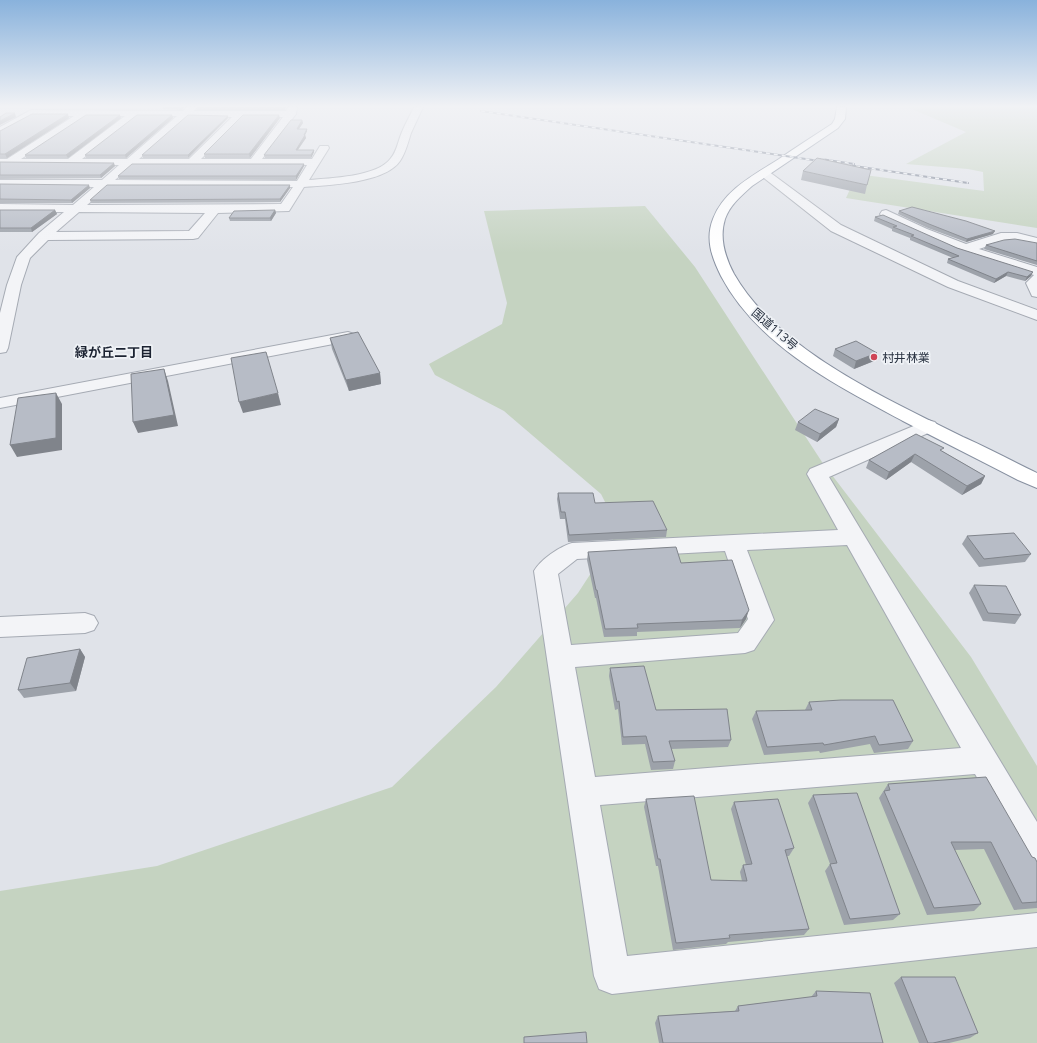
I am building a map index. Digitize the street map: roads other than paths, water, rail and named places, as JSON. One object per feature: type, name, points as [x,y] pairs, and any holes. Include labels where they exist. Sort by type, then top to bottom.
[{"type":"highway","name":"国道113号","points":[[790,156],[736,193],[722,210],[716,230],[717,250],[731,284],[756,314],[790,344],[846,382],[1037,482]]},
{"type":"street","points":[[4,162],[14,156]]},
{"type":"street","points":[[71,162],[79,156]]},
{"type":"street","points":[[0,348],[14,285],[24,257],[44,236],[138,156]]},
{"type":"street","points":[[192,162],[198,156]]},
{"type":"street","points":[[254,162],[259,156]]},
{"type":"street","points":[[0,208],[285,208],[319,156]]},
{"type":"street","points":[[0,183],[301,184],[335,181],[372,174],[393,163],[397,156]]},
{"type":"street","points":[[4,162],[315,162]]},
{"type":"street","points":[[764,173],[836,228],[953,284],[1037,315]]},
{"type":"street","points":[[0,221],[17,208]]},
{"type":"street","points":[[44,236],[193,235],[215,209]]},
{"type":"street","points":[[886,214],[904,224],[964,248],[1037,272]]},
{"type":"street","points":[[964,248],[1001,237],[1017,237],[1037,242]]},
{"type":"street","points":[[1037,279],[1033,283],[1037,294]]},
{"type":"street","points":[[0,403],[348,338]]},
{"type":"street","points":[[928,426],[817,474],[1037,852]]},
{"type":"street","points":[[854,537],[572,550],[546,571],[612,976],[1037,930]]},
{"type":"street","points":[[560,657],[745,643],[761,620],[733,543]]},
{"type":"street","points":[[0,627],[85,623]]},
{"type":"street","points":[[582,792],[984,760]]},
{"type":"railway","points":[[783,156],[826,162]]},
{"type":"railway","points":[[821,159],[854,164]]},
{"type":"railway","points":[[848,165],[968,183]]},
{"type":"place","name":"村井林業","points":[[874,357]]},
{"type":"district","name":"緑が丘二丁目","points":[[114,352]]}]
